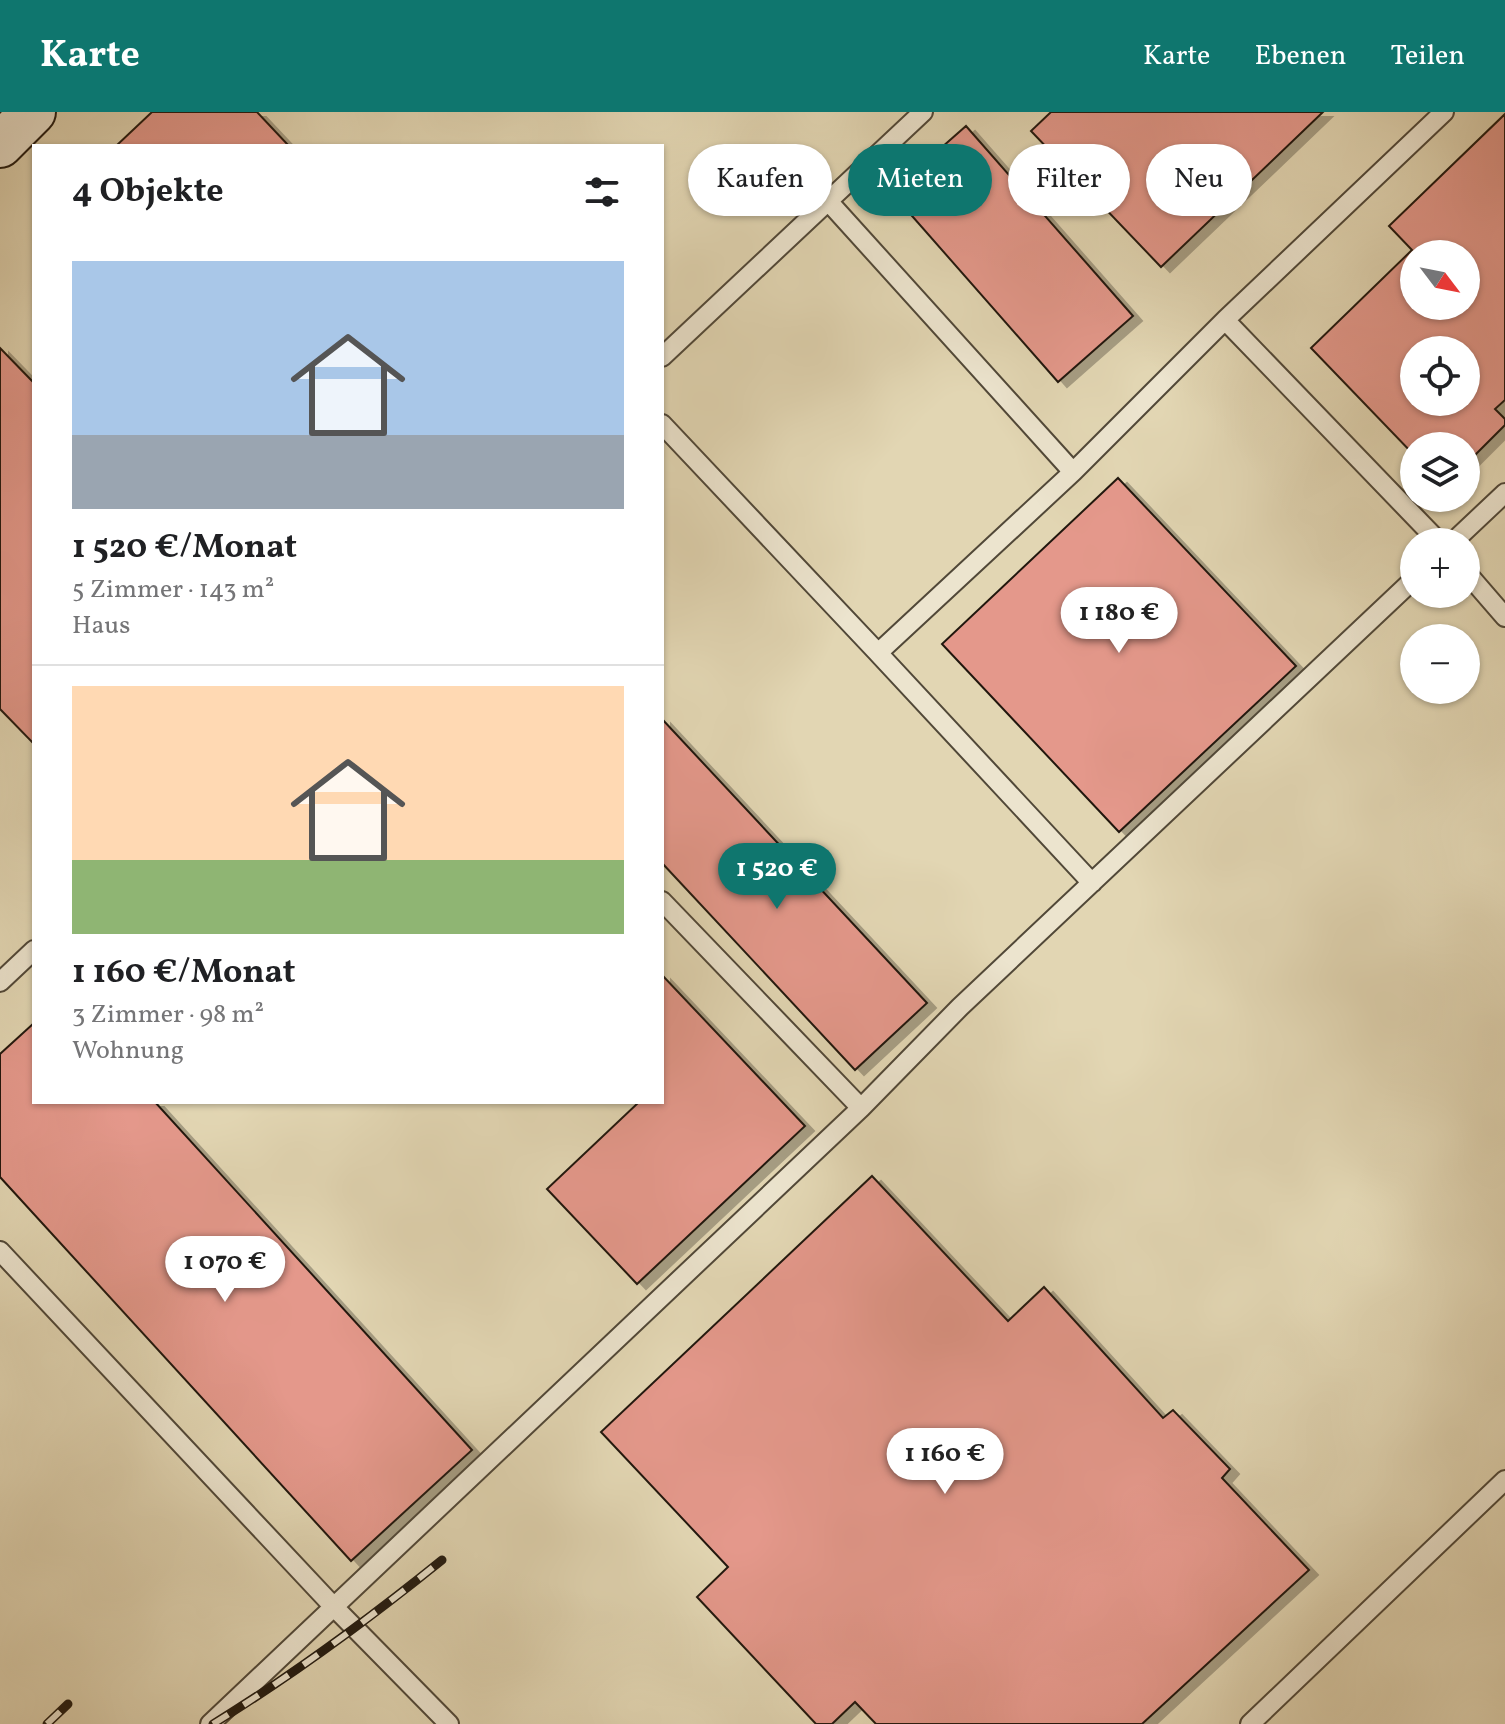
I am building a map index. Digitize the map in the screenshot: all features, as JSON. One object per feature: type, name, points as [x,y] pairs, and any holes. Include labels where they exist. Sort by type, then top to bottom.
[{"type":"lane","points":[[832,197],[923,112]]},
{"type":"lane","points":[[878,653],[1073,472],[1225,320],[1444,112]]},
{"type":"lane","points":[[832,205],[1073,472]]},
{"type":"lane","points":[[664,355],[812,216]]},
{"type":"lane","points":[[1225,320],[1426,528]]},
{"type":"lane","points":[[664,426],[1092,883]]},
{"type":"lane","points":[[1468,528],[1505,493]]},
{"type":"lane","points":[[1480,588],[1505,617]]},
{"type":"lane","points":[[210,1724],[861,1108],[960,1007],[1400,592]]},
{"type":"lane","points":[[664,903],[861,1108]]},
{"type":"lane","points":[[0,982],[32,952]]},
{"type":"lane","points":[[0,1251],[333,1606],[449,1724]]},
{"type":"lane","points":[[1250,1724],[1505,1480]]},
{"type":"building","points":[[152,112],[257,112],[287,144],[118,144]]},
{"type":"building","points":[[1051,112],[1323,112],[1252,180],[1252,144],[1146,144],[1146,216],[1214,216],[1161,267],[1112,216],[1130,216],[1130,144],[1043,144],[1031,131]]},
{"type":"building","points":[[1505,114],[1505,400],[1495,409],[1505,419],[1505,425],[1480,450],[1480,432],[1400,432],[1400,440],[1311,348],[1400,262],[1400,320],[1480,320],[1480,240],[1402,240],[1389,226]]},
{"type":"building","points":[[966,126],[982,144],[946,144]]},
{"type":"building","points":[[992,156],[1008,174],[1008,216],[1045,216],[1133,316],[1058,382],[912,216],[992,216]]},
{"type":"building","points":[[0,348],[32,381],[32,742],[0,709]]},
{"type":"building","points":[[1118,478],[1296,666],[1119,832],[942,644]]},
{"type":"building","points":[[664,721],[927,1003],[855,1070],[664,865]]},
{"type":"building","points":[[664,977],[805,1126],[637,1284],[547,1189],[637,1104],[664,1104]]},
{"type":"building","points":[[32,1025],[32,1104],[157,1104],[472,1450],[351,1561],[0,1177],[0,1054]]},
{"type":"building","points":[[872,1176],[1008,1321],[1044,1287],[1163,1418],[1173,1410],[1230,1469],[1222,1478],[1309,1570],[1142,1724],[876,1724],[855,1702],[832,1724],[816,1724],[697,1597],[728,1567],[601,1432]]},
{"type":"railway","points":[[213,1724],[330,1646],[442,1560]]},
{"type":"railway","points":[[47,1724],[68,1704]]}]
